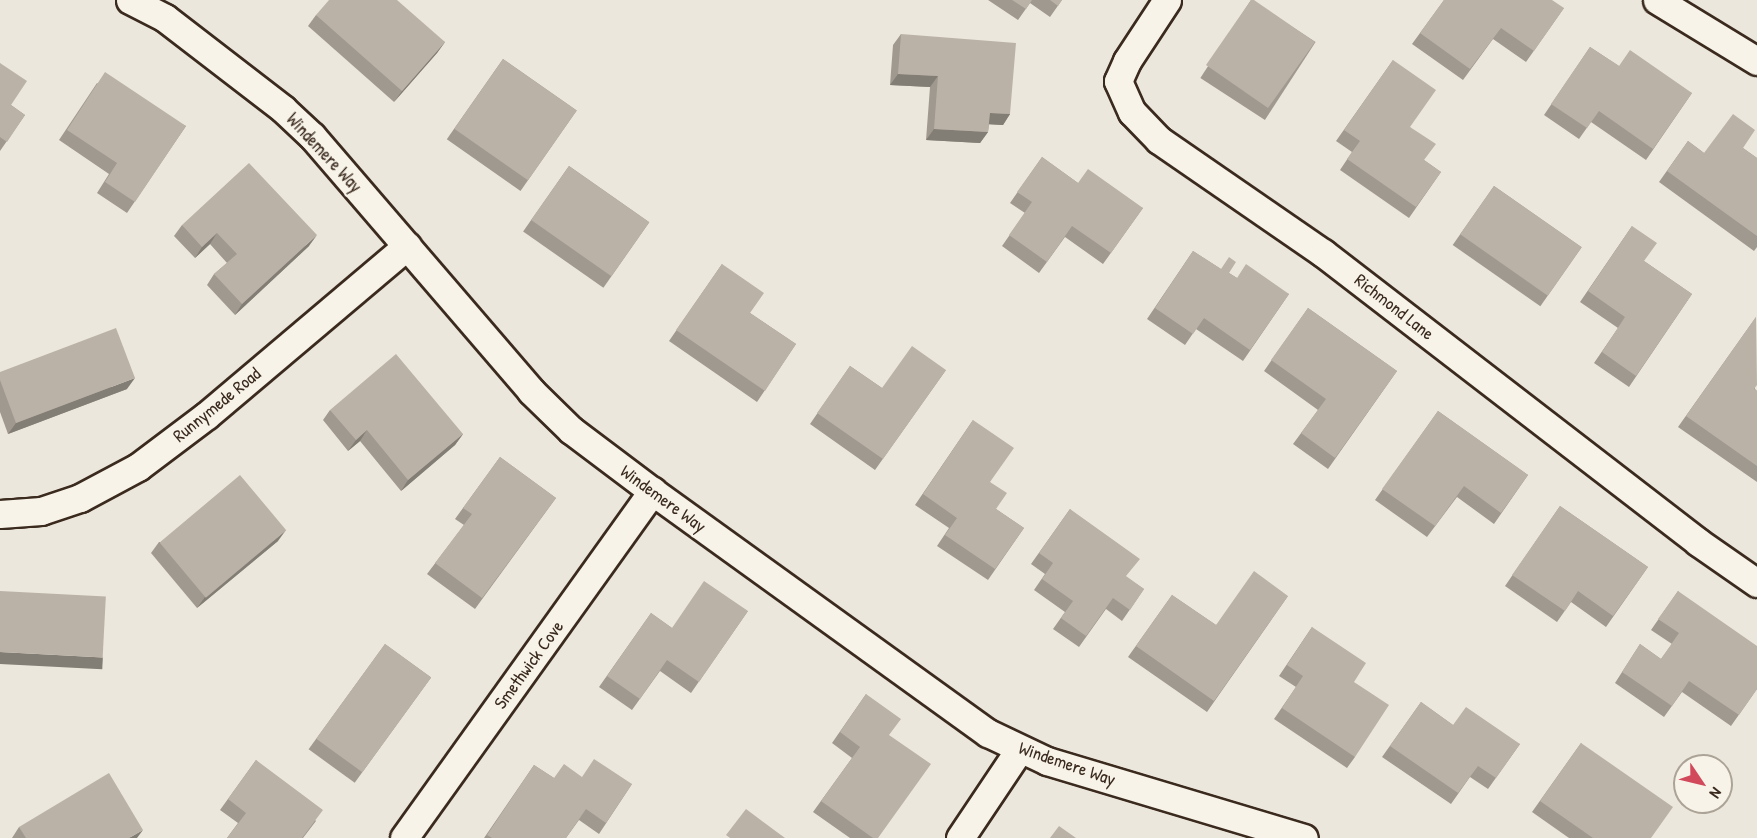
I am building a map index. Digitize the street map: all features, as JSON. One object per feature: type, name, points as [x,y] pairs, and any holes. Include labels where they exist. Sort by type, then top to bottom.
[{"type":"street","name":"Windemere Way","points":[[130,0],[165,18],[283,109],[312,136],[531,391],[572,430],[652,491],[988,733],[1019,750],[1047,761],[1304,838]]},
{"type":"street","name":"Richmond Lane","points":[[1167,0],[1127,61],[1118,81],[1132,112],[1152,133],[1323,253],[1698,542],[1757,583]]},
{"type":"street","points":[[1657,0],[1757,61]]},
{"type":"street","name":"Runnymede Road","points":[[0,514],[40,511],[80,498],[138,467],[207,415],[406,246]]},
{"type":"street","name":"Smethwick Cove","points":[[404,838],[652,491]]},
{"type":"street","points":[[960,838],[1019,750]]},
{"type":"building","points":[[329,0],[397,0],[445,42],[402,91],[316,15]]},
{"type":"building","points":[[1012,0],[1032,0],[1026,9]]},
{"type":"building","points":[[1050,0],[1062,0],[1058,6]]},
{"type":"building","points":[[1251,0],[1315,42],[1268,108],[1206,65]]},
{"type":"building","points":[[1444,0],[1552,0],[1564,8],[1534,51],[1501,28],[1470,69],[1420,33]]},
{"type":"building","points":[[901,34],[1016,43],[1010,114],[990,113],[988,132],[934,129],[938,76],[898,74]]},
{"type":"building","points":[[1590,47],[1619,66],[1630,50],[1692,93],[1653,149],[1599,111],[1587,128],[1551,104]]},
{"type":"building","points":[[503,59],[577,111],[528,180],[454,129]]},
{"type":"building","points":[[1393,60],[1436,90],[1410,127],[1436,144],[1424,160],[1441,172],[1416,207],[1347,159],[1360,141],[1344,130]]},
{"type":"building","points":[[0,63],[27,81],[11,105],[25,115],[7,142],[0,137]]},
{"type":"building","points":[[105,72],[186,126],[135,202],[105,182],[117,163],[67,130]]},
{"type":"building","points":[[1733,114],[1755,130],[1743,148],[1757,158],[1757,236],[1667,171],[1688,141],[1704,153]]},
{"type":"building","points":[[1042,157],[1078,183],[1088,169],[1143,208],[1111,253],[1072,226],[1047,262],[1009,235],[1032,202],[1017,192]]},
{"type":"building","points":[[249,163],[317,235],[242,304],[214,274],[237,254],[217,233],[202,247],[182,225]]},
{"type":"building","points":[[569,166],[649,222],[611,276],[531,220]]},
{"type":"building","points":[[1494,186],[1582,247],[1548,296],[1460,234]]},
{"type":"building","points":[[1632,226],[1657,243],[1644,261],[1692,294],[1636,376],[1602,352],[1625,317],[1588,291]]},
{"type":"building","points":[[1193,251],[1221,269],[1229,257],[1236,262],[1229,273],[1237,278],[1246,264],[1289,294],[1250,350],[1204,318],[1193,334],[1155,308]]},
{"type":"building","points":[[722,264],[764,293],[750,313],[796,344],[765,391],[676,330]]},
{"type":"building","points":[[1308,308],[1397,371],[1335,458],[1301,433],[1326,399],[1271,360]]},
{"type":"building","points":[[1756,317],[1757,385],[1754,389],[1757,391],[1757,466],[1686,416]]},
{"type":"building","points":[[116,328],[135,378],[16,423],[0,380],[0,372]]},
{"type":"building","points":[[912,346],[946,370],[883,459],[817,413],[850,366],[882,388]]},
{"type":"building","points":[[396,354],[463,434],[408,480],[367,430],[356,440],[330,410]]},
{"type":"building","points":[[1438,411],[1528,475],[1501,513],[1464,486],[1435,526],[1382,489]]},
{"type":"building","points":[[973,420],[1014,448],[990,482],[1007,493],[996,509],[1024,528],[995,569],[945,535],[957,518],[923,494]]},
{"type":"building","points":[[500,457],[556,498],[482,598],[435,563],[472,514],[463,508]]},
{"type":"building","points":[[240,475],[286,530],[206,598],[160,542]]},
{"type":"building","points":[[1560,506],[1648,567],[1613,616],[1578,591],[1565,611],[1512,575]]},
{"type":"building","points":[[1070,509],[1140,559],[1126,576],[1144,589],[1130,610],[1113,598],[1086,636],[1061,618],[1073,601],[1042,579],[1053,563],[1039,553]]},
{"type":"building","points":[[1254,571],[1288,596],[1214,701],[1136,646],[1172,595],[1216,625]]},
{"type":"building","points":[[704,581],[748,611],[699,682],[667,660],[640,699],[607,676],[651,613],[672,628]]},
{"type":"building","points":[[0,591],[106,597],[103,657],[0,652]]},
{"type":"building","points":[[1678,591],[1757,646],[1757,689],[1739,715],[1689,681],[1672,706],[1622,672],[1640,644],[1661,659],[1679,633],[1658,619]]},
{"type":"building","points":[[1312,627],[1366,663],[1354,682],[1389,705],[1355,757],[1282,708],[1303,676],[1287,665]]},
{"type":"building","points":[[385,644],[431,678],[362,772],[316,739]]},
{"type":"building","points":[[866,694],[901,719],[889,735],[931,764],[878,838],[873,838],[821,801],[860,747],[840,732]]},
{"type":"building","points":[[1421,702],[1453,725],[1466,707],[1520,744],[1496,778],[1478,766],[1458,793],[1390,746]]},
{"type":"building","points":[[1581,743],[1673,807],[1651,838],[1593,838],[1540,801]]},
{"type":"building","points":[[594,759],[632,784],[606,823],[586,809],[566,838],[492,838],[487,835],[534,765],[554,778],[564,764],[582,777]]},
{"type":"building","points":[[256,760],[323,810],[302,838],[227,838],[246,813],[228,799]]},
{"type":"building","points":[[109,773],[143,830],[129,838],[26,838],[19,827]]},
{"type":"building","points":[[746,809],[785,838],[730,838],[726,835]]},
{"type":"building","points":[[1059,826],[1076,838],[1050,838]]}]
